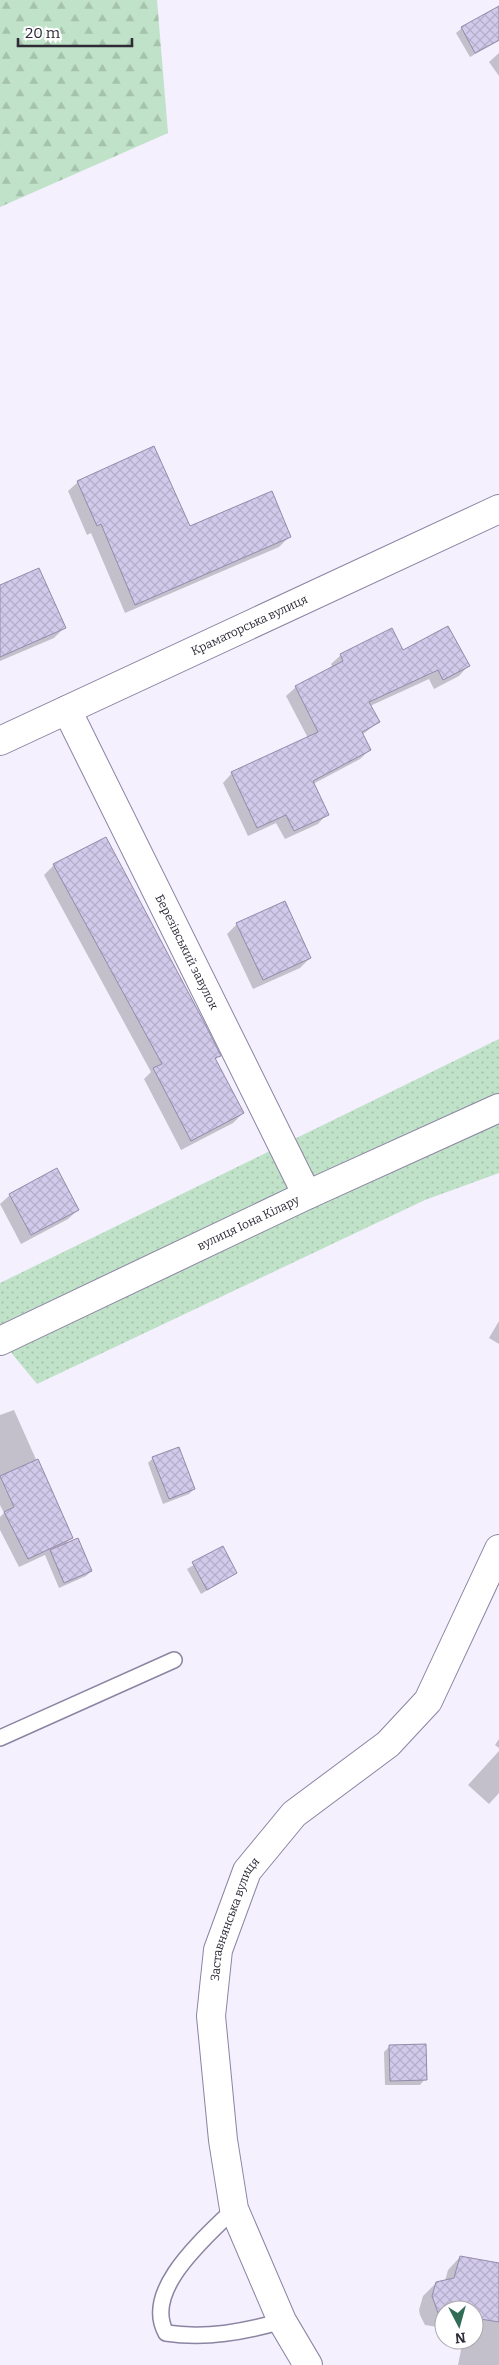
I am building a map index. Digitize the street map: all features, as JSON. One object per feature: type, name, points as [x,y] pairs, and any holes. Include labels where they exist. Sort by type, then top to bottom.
[{"type":"street","name":"Краматорська вулиця","points":[[0,742],[499,510]]},
{"type":"street","name":"Березівський завулок","points":[[68,710],[307,1195]]},
{"type":"street","name":"вулиця Іона Кілару","points":[[0,1341],[307,1195],[499,1108]]},
{"type":"street","name":"Заставнянська вулиця","points":[[308,2365],[282,2321],[234,2210],[223,2140],[211,2016],[218,1950],[248,1871],[294,1814],[388,1744],[428,1701],[499,1549]]},
{"type":"lane","points":[[0,1738],[174,1660]]},
{"type":"lane","points":[[234,2210],[171,2278],[161,2299],[160,2323],[166,2333],[187,2336],[240,2333],[282,2321]]},
{"type":"green space","points":[[0,0],[157,0],[168,133],[0,207]]},
{"type":"green space","points":[[499,1039],[499,1173],[425,1200],[37,1384],[0,1339],[0,1283]]},
{"type":"building","points":[[499,6],[499,40],[475,53],[461,27]]},
{"type":"building","points":[[154,446],[190,526],[272,491],[291,537],[135,605],[101,524],[97,526],[77,481]]},
{"type":"building","points":[[39,568],[66,628],[0,657],[0,585]]},
{"type":"building","points":[[448,626],[470,666],[443,680],[438,670],[369,702],[380,722],[362,732],[371,750],[313,781],[329,815],[294,831],[286,815],[257,828],[231,772],[318,732],[295,686],[343,661],[340,654],[392,628],[403,650]]},
{"type":"building","points":[[106,837],[221,1056],[215,1058],[244,1113],[191,1141],[153,1068],[162,1064],[53,864]]},
{"type":"building","points":[[285,901],[311,958],[263,980],[236,923]]},
{"type":"building","points":[[57,1168],[79,1210],[31,1235],[9,1194]]},
{"type":"building","points":[[179,1447],[195,1489],[169,1499],[152,1457]]},
{"type":"building","points":[[38,1459],[73,1538],[28,1559],[4,1512],[14,1507],[0,1476]]},
{"type":"building","points":[[78,1538],[92,1571],[64,1583],[50,1550]]},
{"type":"building","points":[[223,1546],[237,1573],[207,1590],[192,1562]]},
{"type":"building","points":[[426,2044],[427,2080],[390,2081],[389,2045]]},
{"type":"building","points":[[460,2256],[499,2263],[499,2322],[484,2320],[484,2300],[434,2300],[434,2302],[432,2296],[436,2282],[454,2278]]}]
